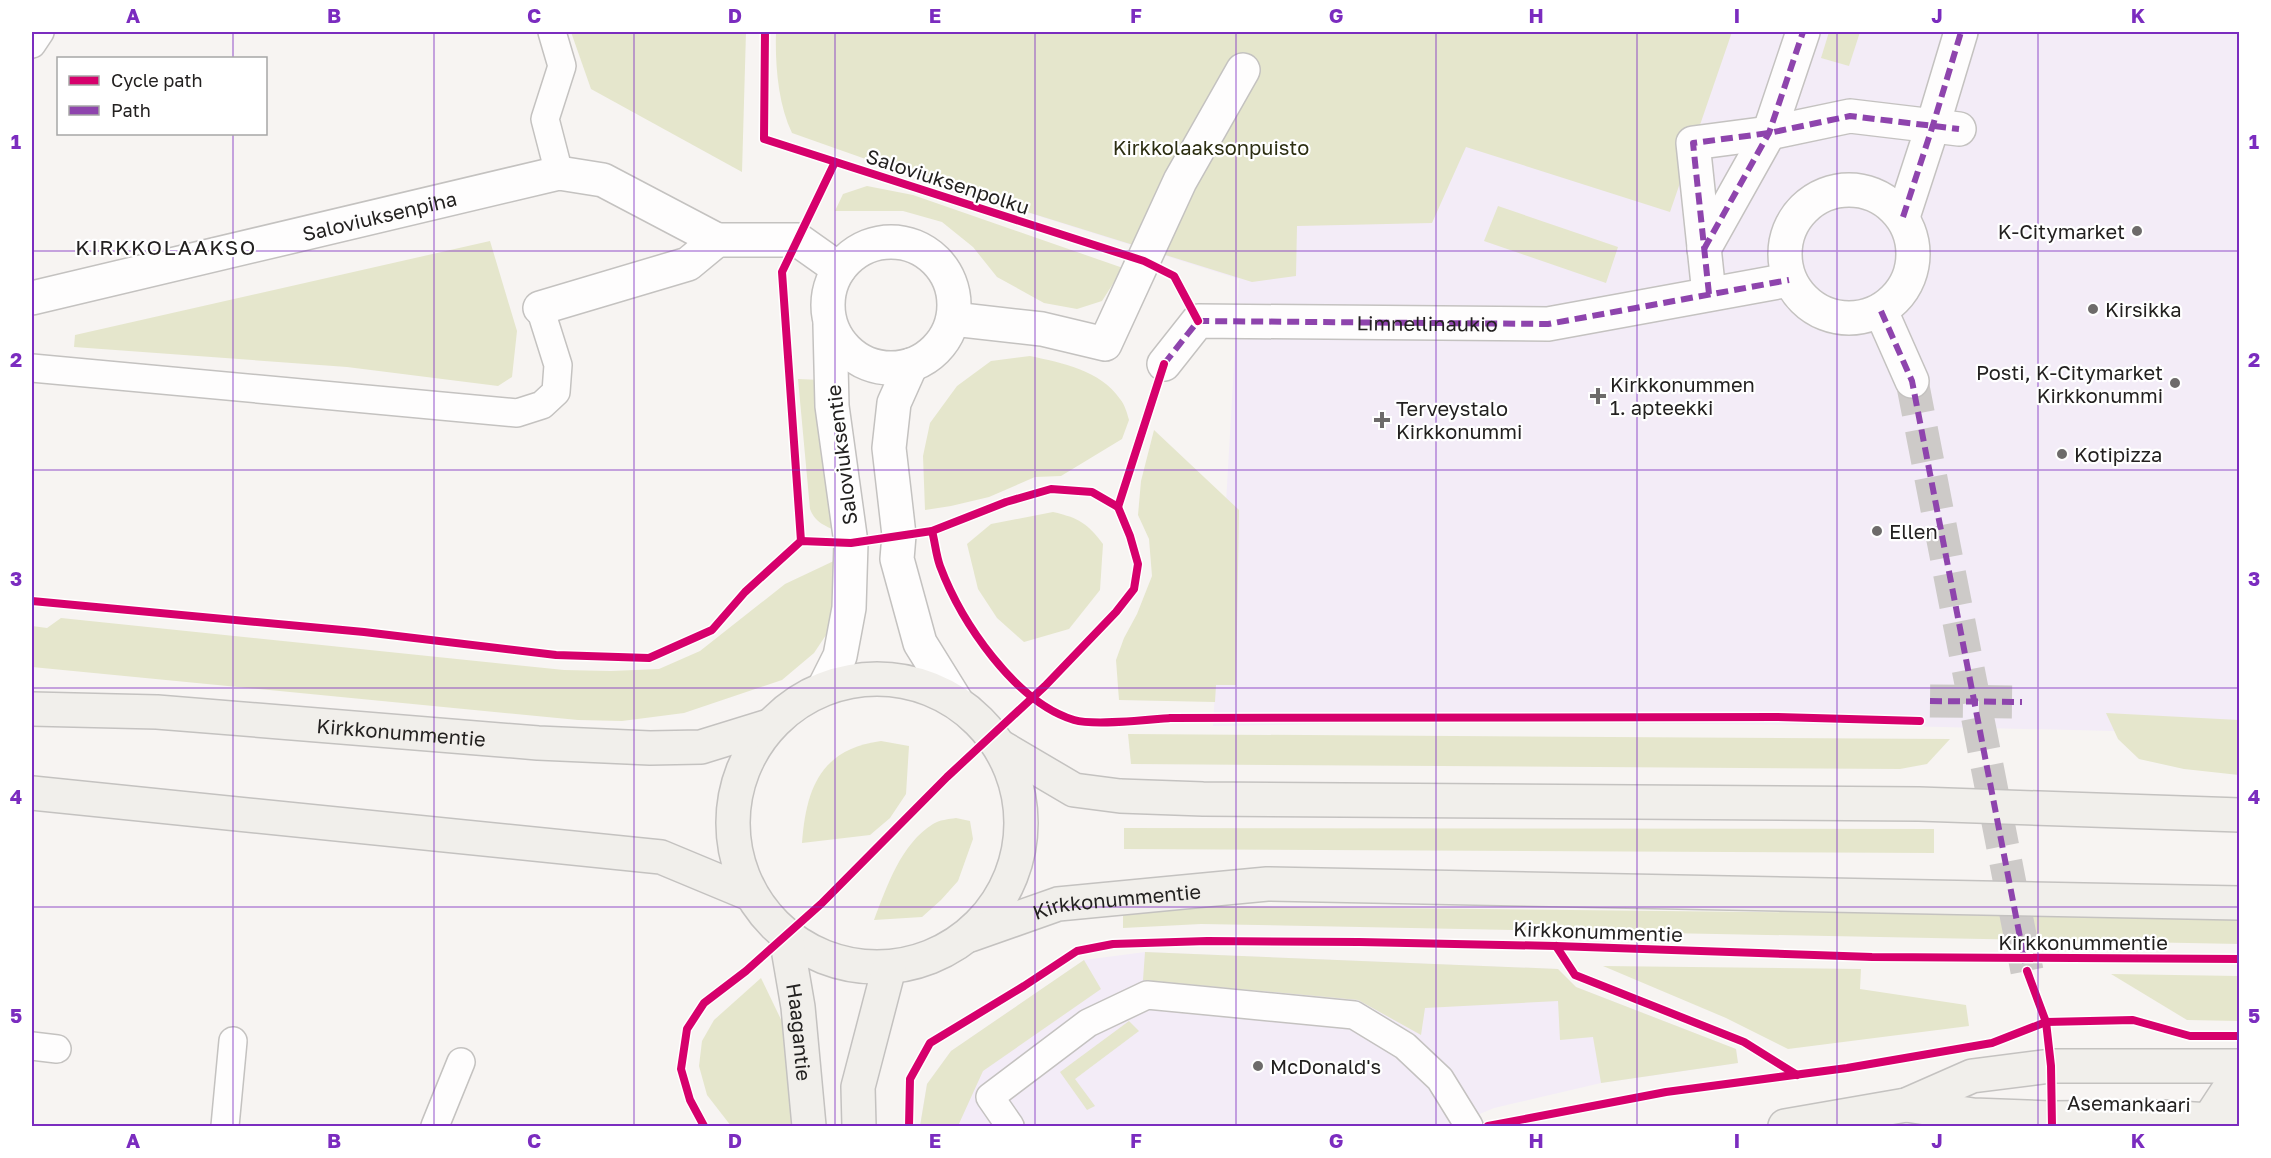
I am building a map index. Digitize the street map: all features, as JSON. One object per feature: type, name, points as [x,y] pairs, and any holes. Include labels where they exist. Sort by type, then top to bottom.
[{"type":"main road","points":[[857,679],[892,679],[926,686],[956,701],[981,722],[1001,747],[1017,785],[1022,826],[1016,867],[998,904],[970,935],[931,958],[889,968],[834,962],[786,937],[750,894],[734,851],[733,807],[745,764],[770,726],[794,704],[824,688],[857,679]]},
{"type":"main road","name":"Kirkkonummentie","points":[[32,709],[158,712],[538,743],[650,748],[701,747],[770,726]]},
{"type":"main road","points":[[1001,747],[1074,789],[1120,796],[1203,799],[1919,804],[2240,814]]},
{"type":"main road","points":[[32,793],[661,857],[750,894]]},
{"type":"main road","name":"Kirkkonummentie","points":[[970,935],[1058,904],[1267,884],[2240,903]]},
{"type":"main road","name":"Haagantie","points":[[786,937],[798,1007],[809,1126]]},
{"type":"main road","points":[[859,1126],[858,1087],[889,968]]},
{"type":"main road","name":"Asemankaari","points":[[1785,1126],[1905,1105],[1972,1076],[2051,1066],[2240,1066]]},
{"type":"main road","name":"Asemankaari","points":[[1905,1105],[1973,1115],[2052,1118],[2163,1117],[2219,1123],[2240,1072]]},
{"type":"street","points":[[1704,249],[1769,133],[1803,32]]},
{"type":"street","points":[[1902,217],[1946,127],[1961,32]]},
{"type":"street","points":[[953,319],[1042,329],[1105,344],[1180,181],[1244,70]]},
{"type":"street","points":[[1709,294],[1693,143],[1769,133],[1850,116],[1946,127]]},
{"type":"street","name":"Saloviuksenpiha","points":[[32,298],[559,173],[603,180],[717,240],[798,240],[839,269]]},
{"type":"street","points":[[1857,190],[1883,198],[1902,217],[1913,242],[1913,269],[1901,293],[1881,311],[1855,320],[1828,316],[1805,302],[1789,280],[1784,253],[1791,227],[1806,205],[1830,192],[1857,190]]},
{"type":"street","points":[[540,308],[688,264],[717,240]]},
{"type":"street","points":[[894,242],[915,247],[934,259],[947,276],[954,297],[953,319],[945,339],[930,355],[911,365],[892,369],[872,366],[854,357],[840,344],[830,326],[827,306],[830,286],[839,269],[853,254],[872,244],[894,242]]},
{"type":"street","name":"Limnellinaukio","points":[[1164,364],[1198,321],[1548,324],[1789,280]]},
{"type":"street","points":[[1881,311],[1912,381]]},
{"type":"street","name":"Saloviuksentie","points":[[824,688],[840,656],[849,608],[852,543],[832,406],[830,326]]},
{"type":"street","points":[[911,365],[894,403],[889,448],[899,535],[897,559],[920,643],[956,701]]},
{"type":"lane","points":[[32,44],[40,32]]},
{"type":"lane","points":[[552,32],[562,66],[545,119],[559,173]]},
{"type":"lane","points":[[32,368],[517,413],[542,405],[556,392],[558,365],[540,308]]},
{"type":"lane","points":[[1011,1126],[990,1097],[1088,1023],[1147,995],[1354,1015],[1405,1046],[1440,1079],[1469,1126]]},
{"type":"lane","points":[[225,1126],[233,1041]]},
{"type":"lane","points":[[435,1126],[461,1062]]},
{"type":"shaded area","points":[[929,32],[2239,32],[2239,734],[1860,725],[1424,722],[1213,726],[1239,279],[886,168]]},
{"type":"shaded area","points":[[1145,952],[1558,969],[1576,987],[1736,1049],[1738,1063],[1601,1083],[1494,1108],[1451,1126],[920,1126],[927,1084],[951,1051],[1084,960]]},
{"type":"green space","points":[[571,32],[746,32],[742,172],[591,89]]},
{"type":"green space","name":"Kirkkolaaksonpuisto","points":[[776,32],[1732,32],[1670,212],[1466,147],[1432,223],[1297,226],[1296,276],[1252,282],[925,180],[792,133],[783,109],[778,84]]},
{"type":"green space","points":[[1829,32],[1860,32],[1849,66],[1821,58]]},
{"type":"green space","points":[[867,186],[913,195],[1123,268],[1102,301],[1077,309],[1044,303],[997,277],[973,247],[942,222],[903,211],[835,211],[843,194]]},
{"type":"green space","points":[[1498,206],[1618,247],[1606,283],[1484,241]]},
{"type":"green space","points":[[490,241],[517,331],[512,377],[498,386],[347,367],[74,347],[75,335]]},
{"type":"green space","points":[[1030,356],[1080,369],[1112,389],[1126,409],[1129,420],[1122,439],[1061,476],[1035,477],[989,497],[925,510],[923,456],[930,423],[957,386],[991,361]]},
{"type":"green space","points":[[798,379],[821,380],[836,514],[832,529],[818,521],[810,509]]},
{"type":"green space","points":[[1154,430],[1239,510],[1236,685],[1216,685],[1215,702],[1119,700],[1116,660],[1152,576],[1149,539],[1138,515],[1141,481]]},
{"type":"green space","points":[[1053,512],[1082,522],[1103,544],[1100,590],[1069,629],[1024,642],[997,618],[978,589],[967,544],[991,524]]},
{"type":"green space","points":[[838,559],[832,626],[814,653],[782,680],[684,713],[622,721],[578,720],[32,667],[32,626],[47,628],[61,618],[564,670],[659,669],[700,651],[785,584]]},
{"type":"green space","points":[[2106,713],[2239,720],[2239,775],[2184,769],[2139,759],[2118,739]]},
{"type":"green space","points":[[1128,734],[1950,739],[1927,764],[1900,769],[1131,764]]},
{"type":"green space","points":[[881,741],[909,746],[906,794],[890,818],[870,835],[802,843],[808,805],[820,774],[844,753],[861,745]]},
{"type":"green space","points":[[956,818],[970,821],[973,839],[958,881],[922,917],[874,920],[896,867],[912,843],[935,823]]},
{"type":"green space","points":[[1124,828],[1934,829],[1934,853],[1124,849]]},
{"type":"green space","points":[[1201,906],[2239,917],[2240,944],[1201,924],[1123,928],[1123,914]]},
{"type":"green space","points":[[1145,952],[1558,969],[1576,987],[1736,1049],[1738,1063],[1601,1083],[1593,1037],[1560,1040],[1558,1001],[1425,1008],[1421,1035],[1358,1000],[1143,980]]},
{"type":"green space","points":[[1084,960],[1101,989],[983,1071],[958,1126],[920,1126],[927,1084],[951,1051]]},
{"type":"green space","points":[[1603,966],[1861,969],[1860,989],[1966,1005],[1969,1026],[1788,1049],[1726,1018]]},
{"type":"green space","points":[[2111,974],[2239,976],[2239,1021],[2187,1020]]},
{"type":"green space","points":[[761,978],[788,1034],[799,1126],[731,1126],[707,1095],[699,1066],[702,1041],[714,1020]]},
{"type":"green space","points":[[1129,1021],[1139,1031],[1075,1079],[1095,1106],[1087,1110],[1060,1072]]},
{"type":"tunnel","points":[[1912,381],[2027,971]]},
{"type":"tunnel","points":[[1930,701],[2022,702]]},
{"type":"marked path","points":[[1704,249],[1769,133],[1803,32]]},
{"type":"marked path","points":[[1903,217],[1961,32]]},
{"type":"marked path","points":[[1709,294],[1693,143],[1769,133],[1850,116],[1959,129]]},
{"type":"marked path","points":[[1164,364],[1198,321],[1548,324],[1789,280]]},
{"type":"marked path","points":[[1881,311],[1912,381],[2025,963]]},
{"type":"marked path","points":[[1930,701],[2022,702]]},
{"type":"cycle path","name":"Saloviuksenpolku","points":[[765,32],[764,139],[1144,261],[1174,276],[1198,321]]},
{"type":"cycle path","points":[[801,541],[782,272],[835,162]]},
{"type":"cycle path","points":[[1118,507],[1164,364]]},
{"type":"cycle path","points":[[32,601],[364,632],[556,655],[649,658],[712,630],[745,592],[801,541],[851,543],[932,531],[1006,502],[1051,489],[1092,492],[1118,507],[1138,564],[1134,589],[1116,612],[1045,686],[947,777],[821,904],[746,971],[704,1003],[687,1029],[681,1069],[690,1100],[704,1126]]},
{"type":"cycle path","points":[[932,531],[939,562],[949,588],[976,635],[993,657],[1031,696],[1052,711],[1083,722],[1170,718],[1777,717],[1920,721]]},
{"type":"cycle path","points":[[909,1126],[910,1079],[930,1043],[1077,951],[1113,944],[1207,941],[1359,942],[1872,957],[2240,959]]},
{"type":"cycle path","points":[[1556,946],[1575,975],[1744,1042],[1797,1075]]},
{"type":"cycle path","points":[[2027,971],[2046,1022],[2051,1066],[2052,1126]]},
{"type":"cycle path","points":[[1488,1126],[1666,1092],[1847,1068],[1992,1043],[2046,1022],[2133,1020],[2190,1036],[2240,1036]]},
{"type":"place","name":"K-Citymarket","points":[[2137,231]]},
{"type":"place","name":"Kirsikka","points":[[2093,309]]},
{"type":"place","name":"Posti, K-Citymarket Kirkkonummi","points":[[2175,383]]},
{"type":"place","name":"Kirkkonummen 1. apteekki","points":[[1598,396]]},
{"type":"place","name":"Terveystalo Kirkkonummi","points":[[1382,420]]},
{"type":"place","name":"Kotipizza","points":[[2062,454]]},
{"type":"place","name":"Ellen","points":[[1877,531]]},
{"type":"place","name":"McDonald's","points":[[1258,1066]]},
{"type":"district","name":"KIRKKOLAAKSO","points":[[166,247]]}]
